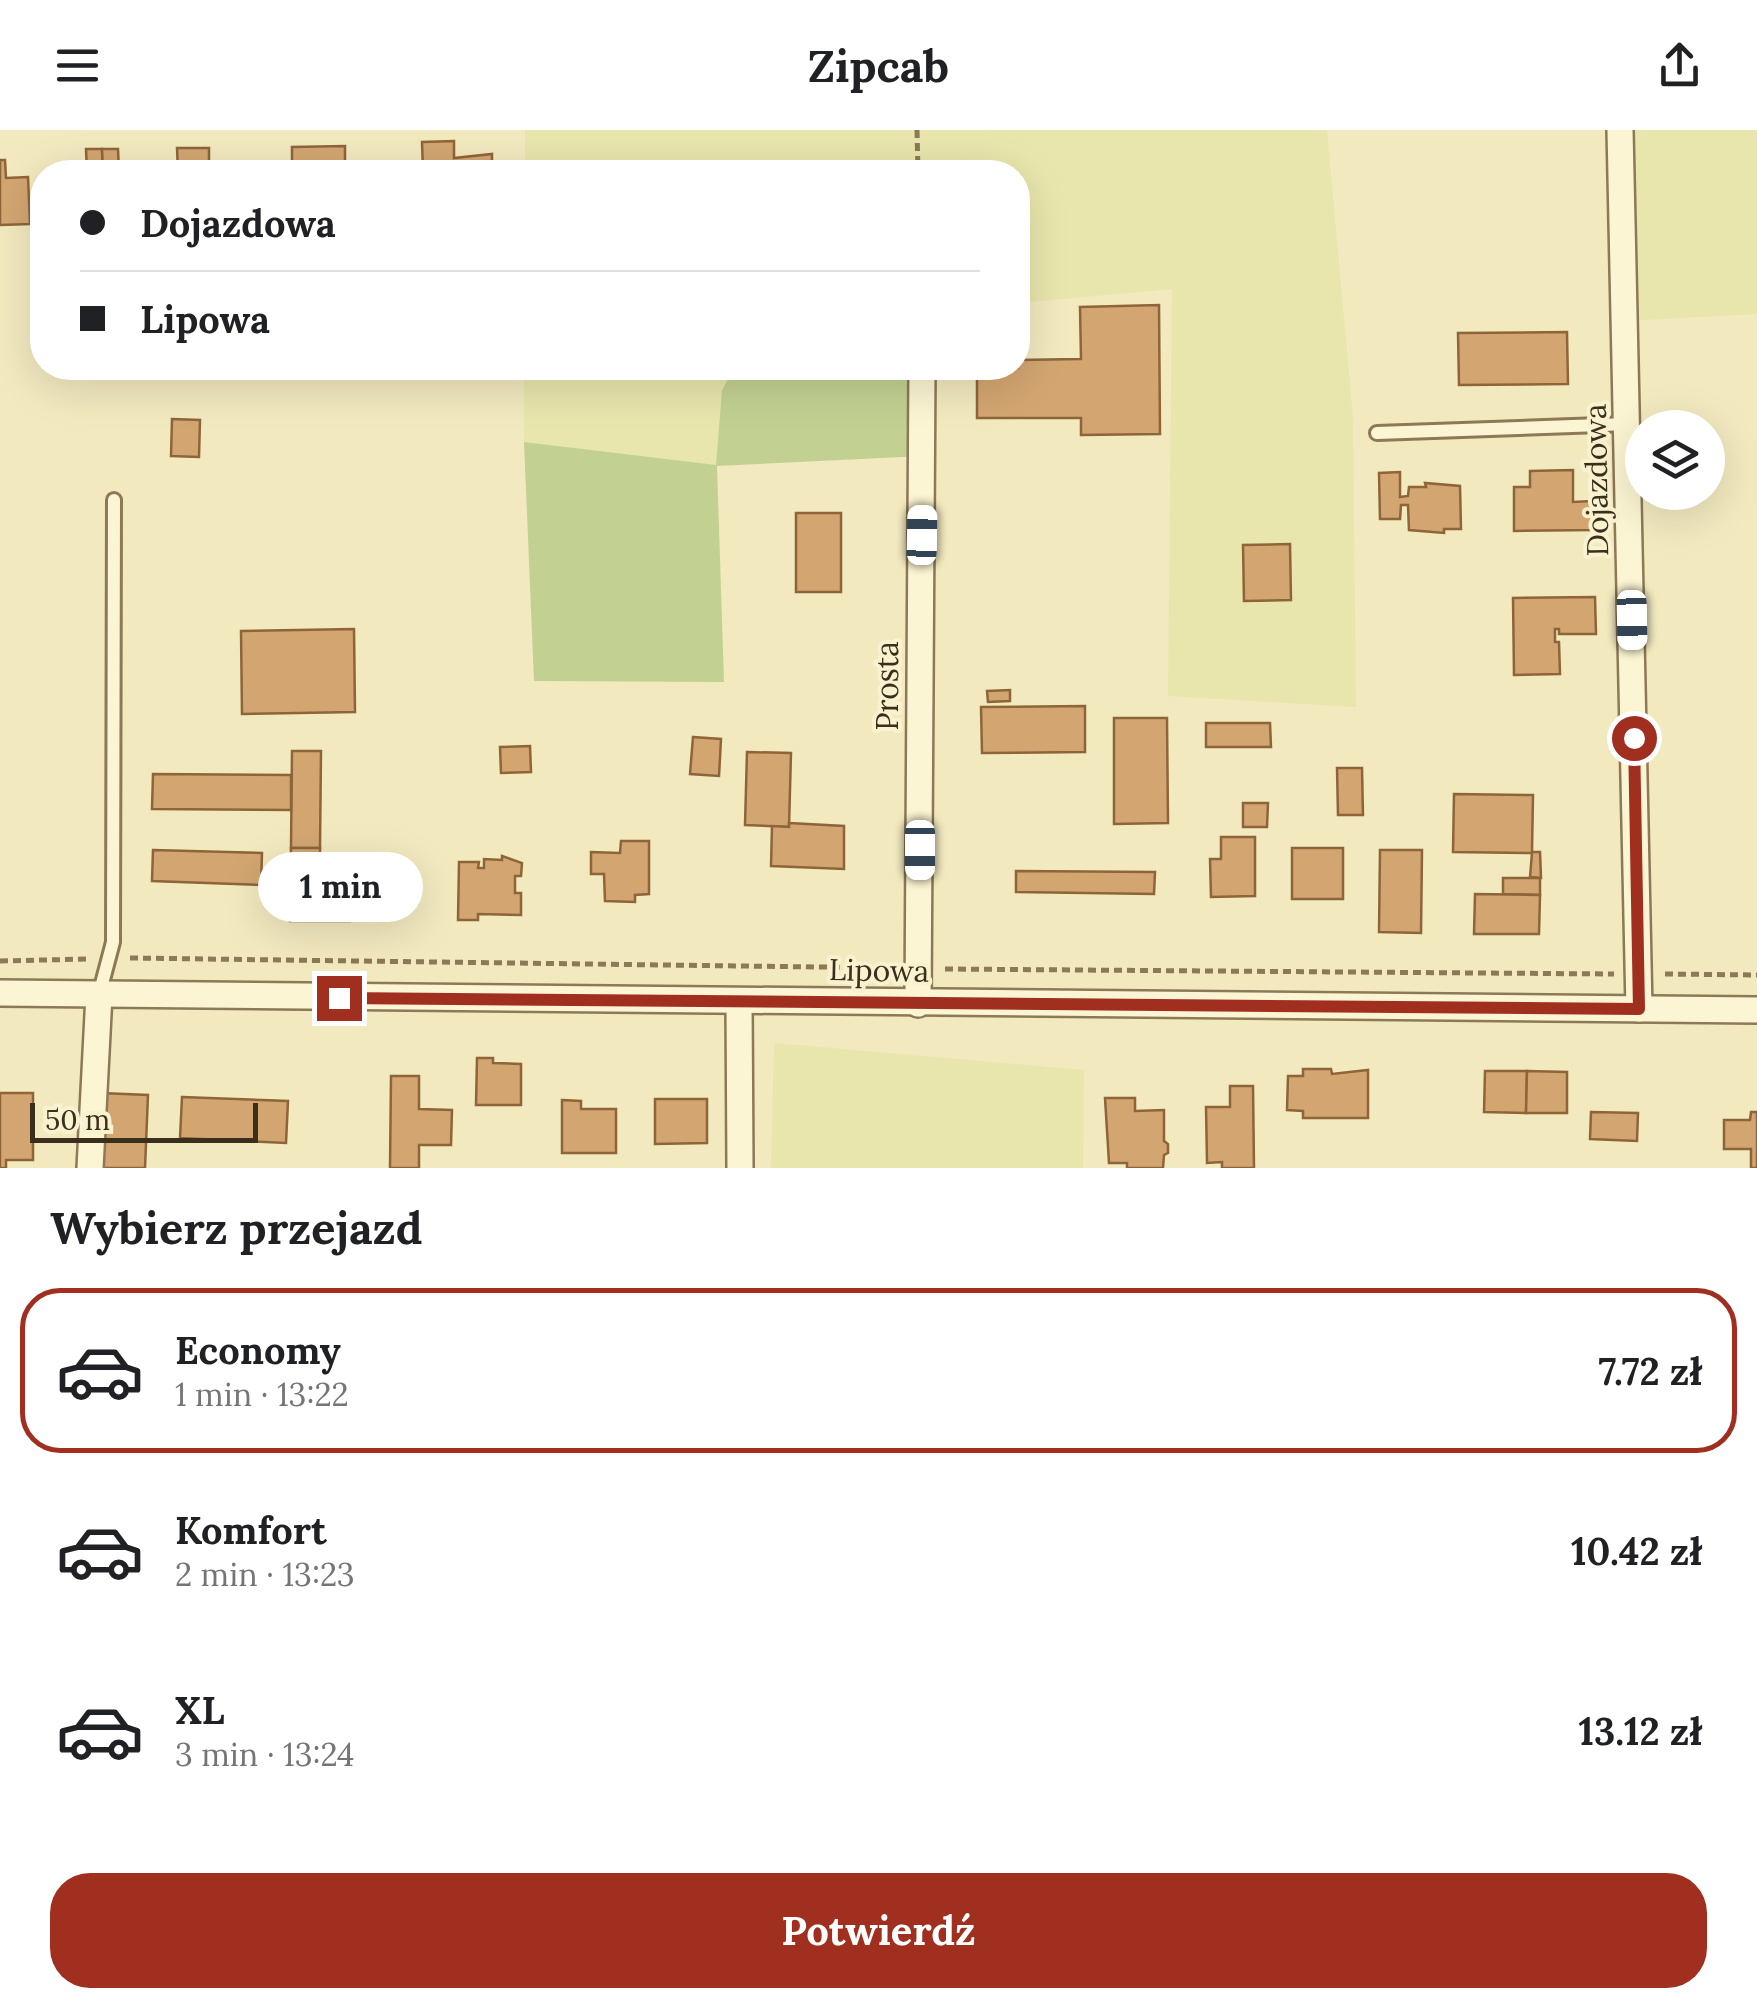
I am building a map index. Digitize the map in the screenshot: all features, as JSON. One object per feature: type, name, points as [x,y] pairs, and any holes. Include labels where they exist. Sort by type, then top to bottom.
[{"type":"street","name":"Dojazdowa","points":[[1620,130],[1628,410]]},
{"type":"street","name":"Prosta","points":[[918,1004],[922,380]]},
{"type":"street","name":"Dojazdowa","points":[[1630,510],[1639,1009]]},
{"type":"street","name":"Lipowa","points":[[0,993],[1757,1010]]},
{"type":"street","points":[[90,1168],[99,995]]},
{"type":"street","points":[[739,1002],[740,1168]]},
{"type":"lane","points":[[1377,434],[1625,424]]},
{"type":"lane","points":[[99,995],[114,942],[114,500]]},
{"type":"path","points":[[917,130],[918,160]]},
{"type":"path","points":[[0,962],[109,958],[1757,975]]},
{"type":"shaded area","points":[[525,130],[1327,130],[1353,417],[1356,707],[1168,696],[1172,289],[1030,302],[1030,160],[525,160]]},
{"type":"shaded area","points":[[1620,130],[1757,130],[1757,314],[1625,321]]},
{"type":"shaded area","points":[[524,380],[727,380],[722,390],[717,466],[524,442]]},
{"type":"shaded area","points":[[774,1043],[1084,1070],[1083,1168],[771,1168]]},
{"type":"green space","points":[[727,380],[922,380],[923,456],[717,466],[724,682],[534,681],[524,442],[716,465],[722,390]]},
{"type":"building","points":[[454,141],[454,158],[492,154],[492,160],[423,160],[422,142]]},
{"type":"building","points":[[345,146],[345,160],[292,160],[292,147]]},
{"type":"building","points":[[177,148],[209,148],[209,160],[178,160]]},
{"type":"building","points":[[86,149],[102,149],[102,160],[86,160]]},
{"type":"building","points":[[102,149],[118,149],[118,160],[102,160]]},
{"type":"building","points":[[0,160],[5,160],[6,178],[28,177],[30,224],[0,225]]},
{"type":"building","points":[[1159,305],[1160,434],[1081,435],[1081,418],[977,418],[977,380],[1030,380],[1030,360],[1081,359],[1080,307]]},
{"type":"building","points":[[1567,332],[1568,384],[1459,385],[1458,333]]},
{"type":"building","points":[[172,419],[200,420],[199,457],[171,456]]},
{"type":"building","points":[[1573,470],[1573,502],[1591,501],[1592,530],[1514,531],[1514,487],[1530,487],[1530,471]]},
{"type":"building","points":[[1400,472],[1400,497],[1408,496],[1409,487],[1426,487],[1425,483],[1460,486],[1461,529],[1444,529],[1444,533],[1409,530],[1408,505],[1401,505],[1400,519],[1380,519],[1379,473]]},
{"type":"building","points":[[796,513],[841,513],[841,592],[796,592]]},
{"type":"building","points":[[1290,544],[1291,600],[1244,601],[1243,545]]},
{"type":"building","points":[[1595,597],[1596,634],[1559,634],[1559,629],[1555,629],[1560,674],[1514,675],[1513,598]]},
{"type":"building","points":[[354,629],[355,712],[242,714],[241,631]]},
{"type":"building","points":[[1010,690],[1010,701],[988,702],[987,691]]},
{"type":"building","points":[[1085,706],[1085,752],[982,753],[981,707]]},
{"type":"building","points":[[1114,718],[1167,718],[1168,823],[1114,824]]},
{"type":"building","points":[[1206,723],[1270,723],[1271,747],[1206,747]]},
{"type":"building","points":[[693,737],[721,739],[719,776],[690,774]]},
{"type":"building","points":[[530,746],[531,772],[501,773],[500,747]]},
{"type":"building","points":[[292,751],[321,751],[320,848],[291,848]]},
{"type":"building","points":[[747,752],[791,753],[789,827],[745,825]]},
{"type":"building","points":[[1337,768],[1362,768],[1363,815],[1338,815]]},
{"type":"building","points":[[153,774],[291,775],[291,810],[152,809]]},
{"type":"building","points":[[1454,794],[1533,795],[1532,852],[1540,852],[1541,878],[1530,877],[1532,853],[1453,852]]},
{"type":"building","points":[[1243,803],[1268,803],[1267,827],[1243,827]]},
{"type":"building","points":[[789,823],[844,826],[844,869],[771,866],[772,826],[789,827]]},
{"type":"building","points":[[1221,837],[1255,837],[1255,896],[1211,897],[1210,859],[1221,859]]},
{"type":"building","points":[[621,841],[649,841],[649,894],[635,895],[635,902],[605,901],[604,874],[591,874],[591,852],[620,853]]},
{"type":"building","points":[[291,848],[320,848],[320,872],[350,872],[350,921],[290,921]]},
{"type":"building","points":[[1292,848],[1343,848],[1343,899],[1292,899]]},
{"type":"building","points":[[153,850],[262,853],[261,885],[152,881]]},
{"type":"building","points":[[1380,850],[1422,850],[1421,933],[1379,932]]},
{"type":"building","points":[[502,856],[522,863],[521,876],[515,876],[515,893],[521,893],[521,915],[478,914],[478,920],[458,920],[459,862],[479,862],[478,868],[484,868],[484,859],[502,860]]},
{"type":"building","points":[[1016,871],[1155,872],[1154,894],[1016,892]]},
{"type":"building","points":[[1503,878],[1540,878],[1540,895],[1503,894]]},
{"type":"building","points":[[1475,894],[1540,895],[1539,934],[1474,934]]},
{"type":"building","points":[[477,1058],[521,1064],[521,1105],[476,1105]]},
{"type":"building","points":[[1303,1069],[1331,1069],[1332,1074],[1368,1070],[1368,1118],[1303,1118],[1303,1111],[1287,1110],[1288,1076],[1303,1076]]},
{"type":"building","points":[[1485,1071],[1527,1071],[1526,1113],[1484,1112]]},
{"type":"building","points":[[1527,1071],[1567,1072],[1567,1113],[1526,1113]]},
{"type":"building","points":[[391,1076],[419,1076],[419,1109],[452,1110],[451,1145],[419,1145],[419,1168],[390,1168]]},
{"type":"building","points":[[1230,1086],[1253,1086],[1254,1168],[1222,1168],[1222,1162],[1207,1163],[1206,1107],[1230,1107]]},
{"type":"building","points":[[0,1093],[33,1093],[33,1160],[6,1160],[6,1168],[0,1168]]},
{"type":"building","points":[[101,1093],[148,1095],[145,1168],[97,1168]]},
{"type":"building","points":[[182,1097],[288,1101],[286,1143],[180,1138]]},
{"type":"building","points":[[1105,1098],[1135,1098],[1135,1111],[1164,1110],[1168,1153],[1164,1155],[1163,1168],[1127,1168],[1127,1163],[1109,1163]]},
{"type":"building","points":[[655,1099],[707,1099],[707,1143],[655,1144]]},
{"type":"building","points":[[562,1100],[581,1101],[581,1109],[616,1109],[616,1153],[562,1153]]},
{"type":"building","points":[[1591,1112],[1638,1113],[1637,1141],[1590,1139]]},
{"type":"building","points":[[1751,1112],[1757,1112],[1757,1168],[1751,1168],[1751,1149],[1724,1149],[1724,1120],[1750,1120]]},
{"type":"route","points":[[339,998],[1639,1009],[1634,738]]}]
